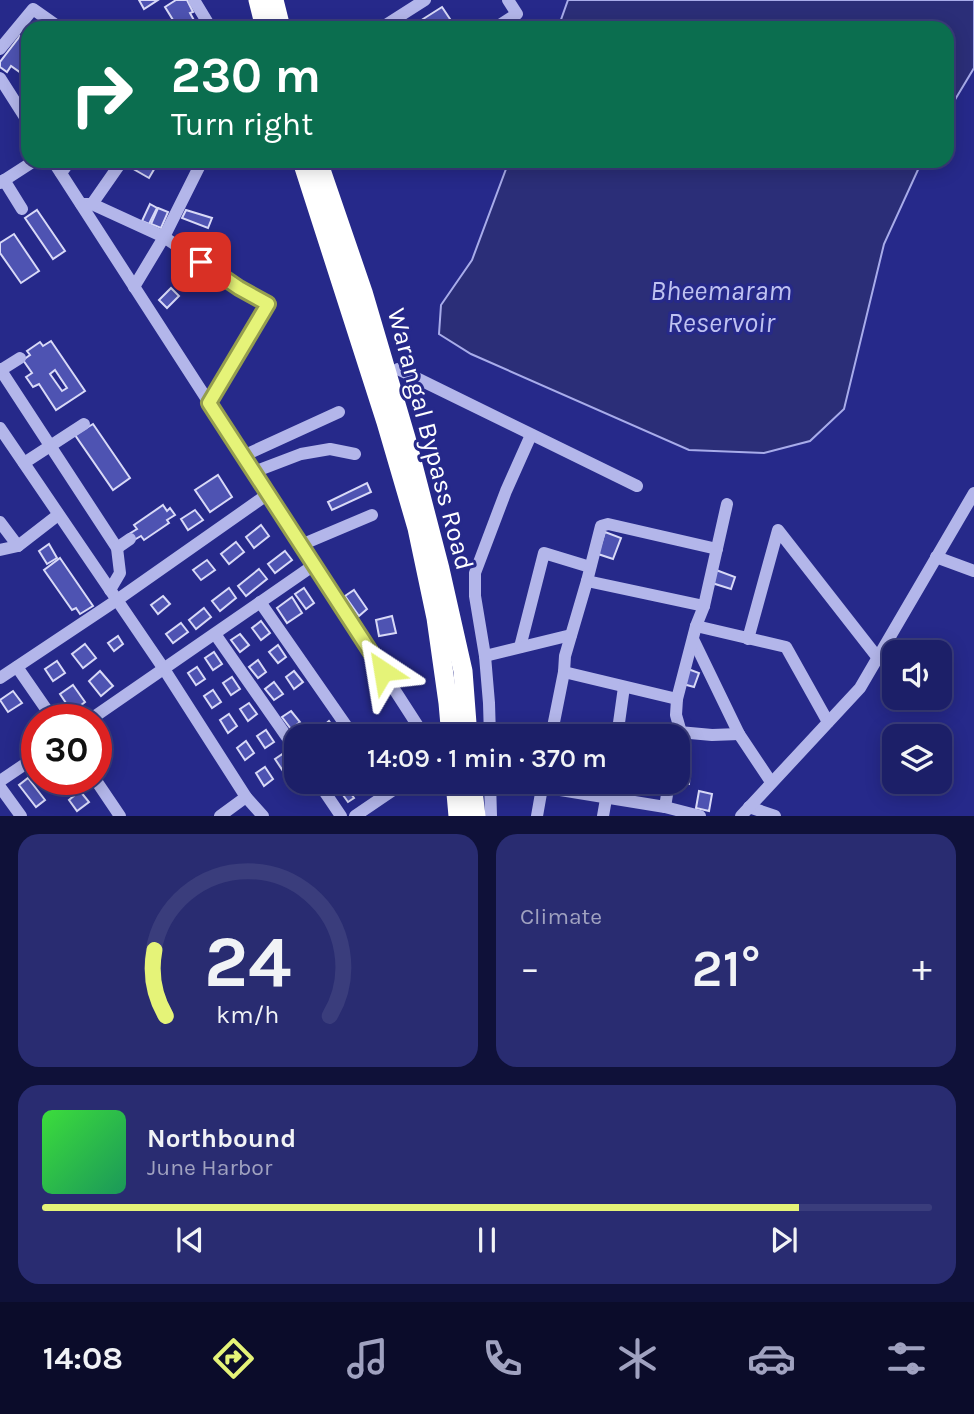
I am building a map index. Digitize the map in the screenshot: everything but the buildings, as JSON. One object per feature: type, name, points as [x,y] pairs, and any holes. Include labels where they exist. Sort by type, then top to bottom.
[{"type":"highway","points":[[258,0],[263,21]]},
{"type":"highway","points":[[274,0],[279,21]]},
{"type":"highway","name":"Warangal Bypass Road","points":[[304,168],[386,422],[416,528],[436,618],[450,724]]},
{"type":"highway","name":"Warangal Bypass Road","points":[[320,168],[363,292],[407,438],[463,671],[467,724]]},
{"type":"highway","points":[[456,794],[458,816]]},
{"type":"highway","points":[[476,816],[481,794]]},
{"type":"street","points":[[194,0],[207,21]]},
{"type":"street","points":[[392,21],[425,0]]},
{"type":"street","points":[[505,21],[517,13],[508,0]]},
{"type":"street","points":[[23,21],[33,9],[50,21]]},
{"type":"street","points":[[0,49],[21,24]]},
{"type":"street","points":[[0,78],[21,111]]},
{"type":"street","points":[[22,209],[2,182],[23,168]]},
{"type":"street","points":[[58,168],[86,204],[134,287],[417,724]]},
{"type":"street","points":[[61,173],[65,168]]},
{"type":"street","points":[[86,204],[116,168]]},
{"type":"street","points":[[134,287],[164,237],[198,168]]},
{"type":"street","points":[[86,204],[164,237],[239,288],[268,304],[209,403]]},
{"type":"street","points":[[20,358],[1,370],[117,548],[120,572],[114,595]]},
{"type":"street","points":[[398,369],[637,486]]},
{"type":"street","points":[[243,456],[339,412]]},
{"type":"street","points":[[24,464],[84,424]]},
{"type":"street","points":[[0,428],[164,669],[246,797],[263,816]]},
{"type":"street","points":[[490,724],[485,656],[475,596],[475,573],[506,491],[531,435]]},
{"type":"street","points":[[254,472],[301,454],[320,450],[330,449],[355,454]]},
{"type":"street","points":[[745,811],[860,688],[974,493]]},
{"type":"street","points":[[0,678],[114,595],[268,494]]},
{"type":"street","points":[[677,724],[677,699],[696,626],[704,606],[727,504]]},
{"type":"street","points":[[0,550],[18,546],[58,515]]},
{"type":"street","points":[[301,545],[372,515]]},
{"type":"street","points":[[0,522],[18,546]]},
{"type":"street","points":[[554,724],[565,656],[599,528],[604,524],[717,549]]},
{"type":"street","points":[[748,639],[778,530],[878,658]]},
{"type":"street","points":[[117,548],[130,539]]},
{"type":"street","points":[[520,647],[544,553],[590,567]]},
{"type":"street","points":[[936,558],[974,570]]},
{"type":"street","points":[[112,705],[314,565]]},
{"type":"street","points":[[587,581],[704,606]]},
{"type":"street","points":[[260,602],[345,724]]},
{"type":"street","points":[[696,626],[786,647],[828,722]]},
{"type":"street","points":[[215,634],[284,733]]},
{"type":"street","points":[[485,656],[571,635]]},
{"type":"street","points":[[693,639],[739,734],[771,782]]},
{"type":"street","points":[[17,667],[43,704]]},
{"type":"street","points":[[564,672],[677,699]]},
{"type":"street","points":[[619,724],[624,687]]},
{"type":"street","points":[[690,736],[739,734]]},
{"type":"street","points":[[0,781],[21,767]]},
{"type":"street","points":[[0,787],[21,816]]},
{"type":"street","points":[[326,794],[341,816]]},
{"type":"street","points":[[355,816],[381,794]]},
{"type":"street","points":[[487,794],[492,816]]},
{"type":"street","points":[[537,816],[540,794]]},
{"type":"street","points":[[592,794],[700,816]]},
{"type":"street","points":[[603,816],[607,794]]},
{"type":"street","points":[[665,807],[667,794]]},
{"type":"street","points":[[105,795],[120,816]]},
{"type":"street","points":[[220,816],[246,797]]},
{"type":"street","points":[[745,811],[775,816]]},
{"type":"water","points":[[568,0],[974,0],[974,68],[954,101],[954,21],[560,21]]},
{"type":"water","name":"Bheemaram Reservoir","points":[[506,168],[919,168],[884,244],[844,409],[810,441],[764,453],[689,450],[471,354],[439,334],[441,305],[472,260]]},
{"type":"route","points":[[201,262],[268,304],[209,403],[383,671]]}]
